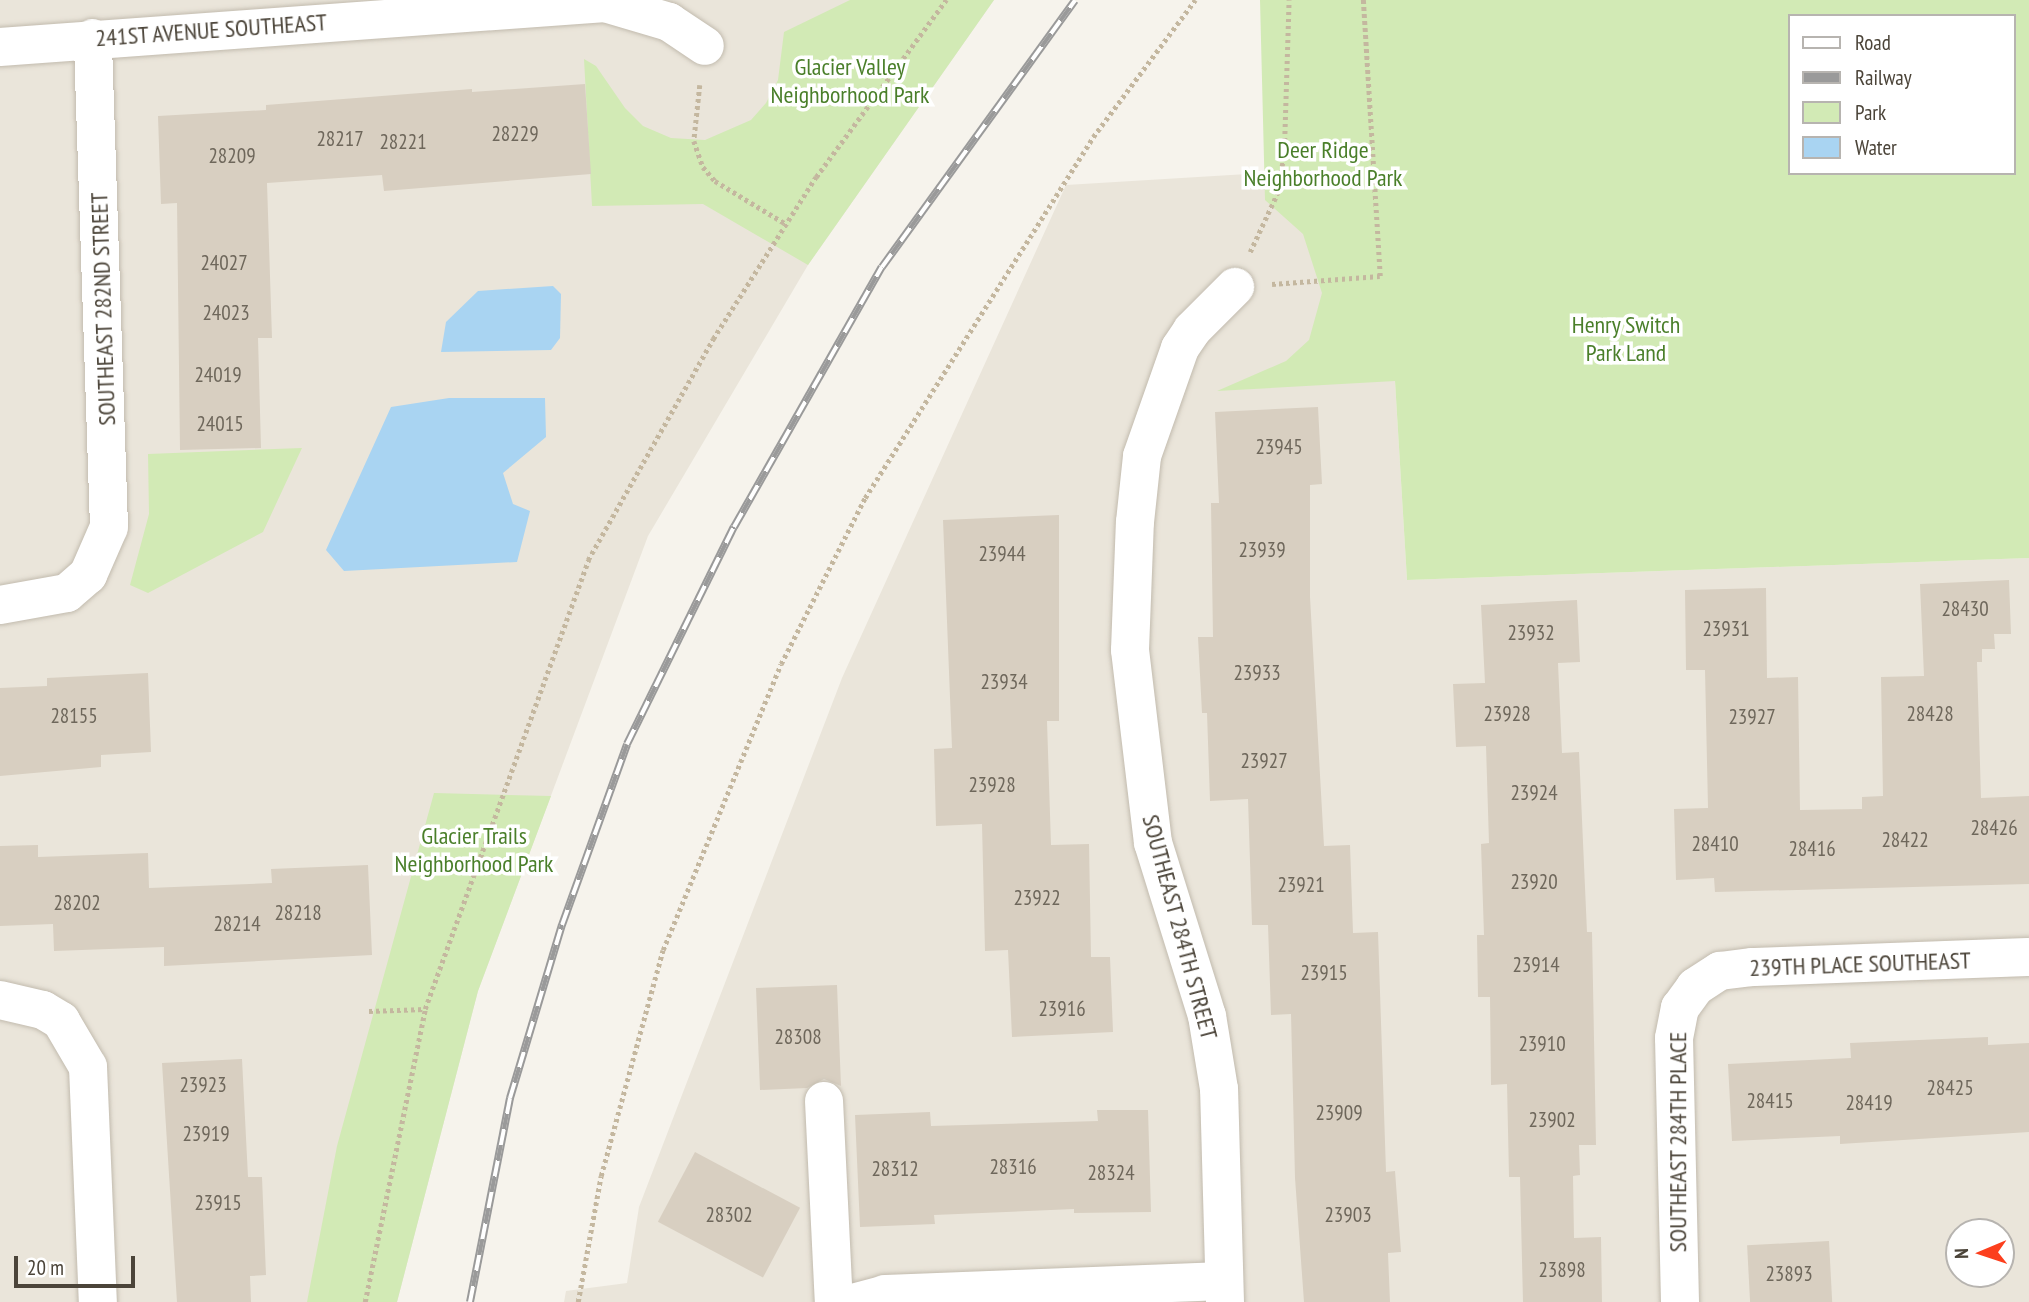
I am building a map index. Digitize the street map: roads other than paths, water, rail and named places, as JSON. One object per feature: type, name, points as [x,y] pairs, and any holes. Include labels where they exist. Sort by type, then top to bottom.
[{"type":"street","name":"241ST AVENUE SOUTHEAST","points":[[0,47],[93,38],[605,3],[669,22],[705,46]]},
{"type":"street","name":"SOUTHEAST 282ND STREET","points":[[0,606],[23,605],[67,593],[88,575],[101,553],[111,511],[93,38]]},
{"type":"street","name":"SOUTHEAST 284TH STREET","points":[[1225,1292],[1219,1089],[1207,1016],[1153,843],[1130,650],[1135,522],[1142,456],[1180,348],[1235,287]]},
{"type":"street","name":"239TH PLACE SOUTHEAST","points":[[1695,987],[1720,971],[1753,967],[2029,957]]},
{"type":"street","name":"SOUTHEAST 284TH PLACE","points":[[1680,1302],[1674,1038],[1680,1008],[1695,987]]},
{"type":"street","points":[[0,1000],[43,1010],[61,1021],[74,1039],[88,1068],[92,1099],[98,1302]]},
{"type":"street","points":[[824,1101],[834,1302]]},
{"type":"street","points":[[856,1302],[885,1294],[1225,1292]]},
{"type":"water","points":[[553,286],[561,294],[560,338],[551,350],[441,352],[446,322],[478,291]]},
{"type":"water","points":[[449,398],[545,398],[546,437],[503,473],[513,504],[530,511],[517,562],[344,571],[326,550],[391,407]]},
{"type":"railway","points":[[470,1302],[510,1098],[562,925],[627,744],[734,527],[882,267],[1075,0]]},
{"type":"park label","name":"Glacier Valley Neighborhood Park","points":[[850,81]]},
{"type":"park label","name":"Deer Ridge Neighborhood Park","points":[[1323,164]]},
{"type":"park label","name":"Henry Switch Park Land","points":[[1626,339]]},
{"type":"park label","name":"Glacier Trails Neighborhood Park","points":[[474,850]]}]
